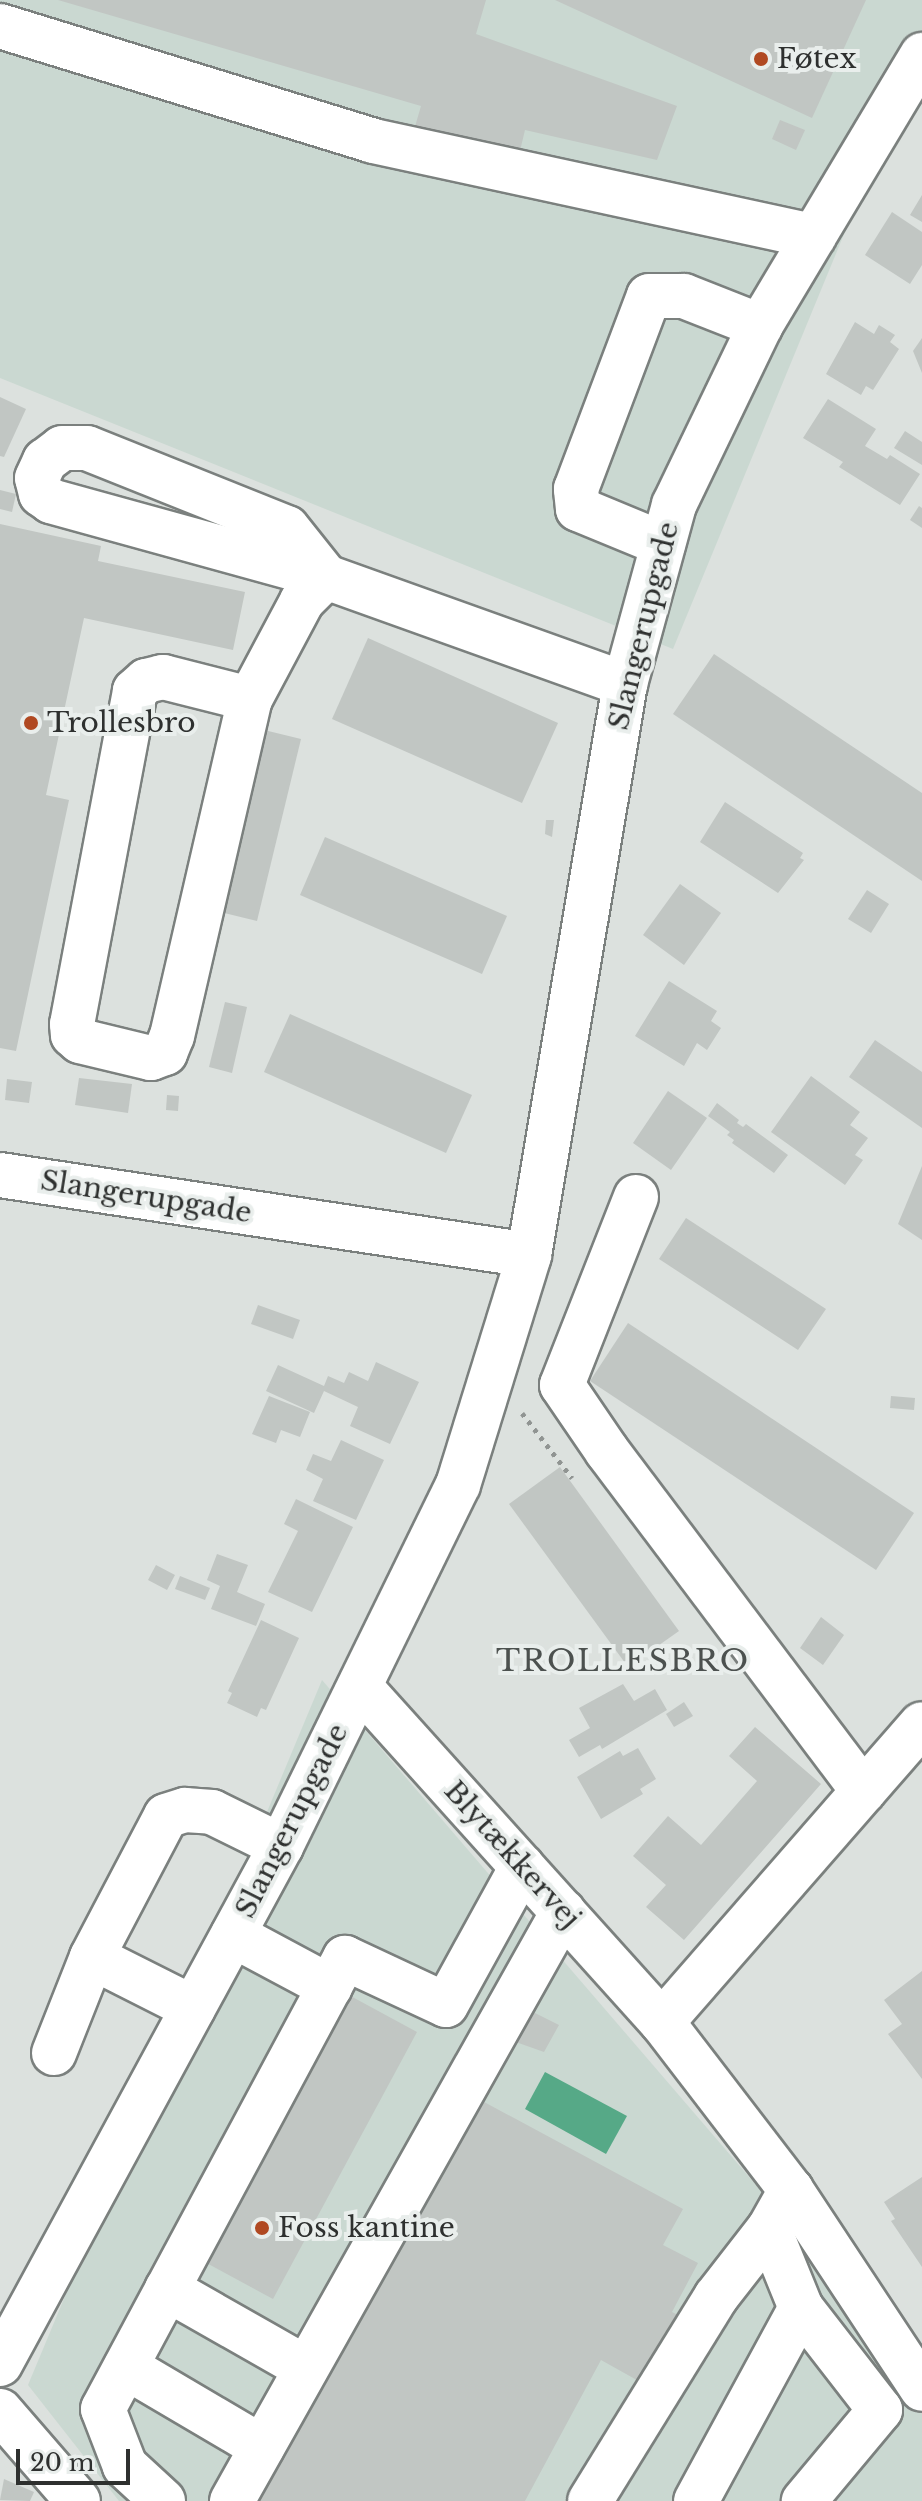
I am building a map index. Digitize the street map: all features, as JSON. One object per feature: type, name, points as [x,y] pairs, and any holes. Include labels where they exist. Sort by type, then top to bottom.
[{"type":"street","points":[[0,26],[373,141],[814,236]]},
{"type":"street","name":"Slangerupgade","points":[[0,2364],[281,1846],[458,1485],[529,1255],[625,684],[674,505],[760,326],[922,55]]},
{"type":"street","points":[[663,544],[578,509],[576,489],[649,296],[684,296],[760,326]]},
{"type":"street","points":[[326,577],[287,528],[87,448],[62,448],[45,461],[37,478],[41,494],[51,501],[326,577],[625,684]]},
{"type":"street","points":[[250,699],[163,677],[146,681],[135,691],[72,1024],[73,1035],[80,1041],[151,1058],[165,1053],[172,1036],[250,699],[302,601],[326,577]]},
{"type":"street","name":"Slangerupgade","points":[[0,1175],[529,1255]]},
{"type":"street","points":[[636,1197],[562,1385],[607,1451],[863,1791]]},
{"type":"street","name":"Blytækkervej","points":[[361,1688],[662,2022],[791,2190],[922,2389]]},
{"type":"street","points":[[662,2022],[922,1724]]},
{"type":"street","points":[[54,2053],[92,1957],[166,1816],[185,1810],[212,1812],[281,1846]]},
{"type":"street","points":[[163,2501],[125,2466],[103,2409],[345,1958],[446,2005],[522,1867]]},
{"type":"street","points":[[232,2501],[563,1912]]},
{"type":"street","points":[[233,1935],[330,1987]]},
{"type":"street","points":[[92,1957],[193,2008]]},
{"type":"street","points":[[464,1972],[514,1998]]},
{"type":"street","points":[[590,2501],[716,2297],[769,2229],[791,2190]]},
{"type":"street","points":[[769,2229],[801,2308],[880,2410],[804,2501]]},
{"type":"street","points":[[167,2289],[306,2368]]},
{"type":"street","points":[[696,2501],[801,2308]]},
{"type":"street","points":[[126,2367],[262,2447]]},
{"type":"street","points":[[0,2411],[78,2501]]},
{"type":"shaded area","points":[[0,0],[922,0],[922,45],[673,649],[0,378]]},
{"type":"shaded area","points":[[322,1680],[922,2378],[922,2501],[119,2501],[28,2385]]},
{"type":"shaded area","points":[[545,2072],[627,2116],[606,2154],[525,2109]]},
{"type":"building","points":[[58,0],[486,0],[476,34],[677,106],[657,160],[525,130],[519,155],[414,130],[421,106]]},
{"type":"building","name":"Føtex","points":[[555,0],[866,0],[812,118]]},
{"type":"building","points":[[780,120],[805,130],[796,150],[772,139]]},
{"type":"building","points":[[922,195],[922,222],[910,215]]},
{"type":"building","points":[[892,212],[922,232],[922,265],[910,284],[865,255]]},
{"type":"building","points":[[855,322],[874,334],[879,325],[895,335],[890,342],[899,349],[873,390],[866,386],[861,395],[826,374]]},
{"type":"building","points":[[922,338],[922,373],[913,351]]},
{"type":"building","points":[[0,397],[26,409],[4,457],[0,456]]},
{"type":"building","points":[[828,399],[876,429],[865,446],[887,459],[890,455],[920,474],[900,505],[839,467],[843,462],[803,438]]},
{"type":"building","points":[[905,431],[922,442],[922,465],[894,448]]},
{"type":"building","points":[[0,490],[16,494],[12,512],[0,509]]},
{"type":"building","points":[[919,506],[922,508],[922,528],[910,520]]},
{"type":"building","name":"Trollesbro","points":[[0,524],[101,546],[98,561],[245,592],[233,650],[84,618],[46,795],[69,800],[16,1051],[0,1048]]},
{"type":"building","points":[[368,638],[558,723],[522,803],[332,719]]},
{"type":"building","points":[[714,654],[922,793],[922,881],[673,714]]},
{"type":"building","points":[[260,729],[301,739],[257,921],[216,911]]},
{"type":"building","points":[[725,802],[803,853],[800,858],[804,860],[778,893],[700,842]]},
{"type":"building","points":[[546,820],[554,820],[552,837],[545,834]]},
{"type":"building","points":[[325,837],[507,916],[482,974],[300,895]]},
{"type":"building","points":[[680,884],[721,913],[684,965],[643,935]]},
{"type":"building","points":[[867,890],[889,904],[871,933],[848,919]]},
{"type":"building","points":[[669,981],[717,1011],[711,1021],[721,1028],[707,1050],[697,1043],[684,1066],[635,1036]]},
{"type":"building","points":[[225,1002],[247,1007],[232,1073],[209,1067]]},
{"type":"building","points":[[290,1014],[472,1095],[446,1153],[264,1072]]},
{"type":"building","points":[[875,1040],[922,1072],[922,1128],[849,1077]]},
{"type":"building","points":[[811,1076],[860,1112],[850,1125],[868,1138],[855,1155],[863,1160],[845,1185],[771,1132]]},
{"type":"building","points":[[79,1078],[132,1084],[128,1113],[75,1105]]},
{"type":"building","points":[[7,1079],[32,1082],[29,1103],[5,1100]]},
{"type":"building","points":[[668,1091],[707,1118],[671,1170],[633,1143]]},
{"type":"building","points":[[167,1095],[179,1096],[178,1111],[166,1110]]},
{"type":"building","points":[[717,1103],[739,1120],[737,1123],[743,1127],[746,1124],[788,1155],[774,1173],[732,1143],[734,1140],[727,1135],[730,1132],[708,1116]]},
{"type":"building","points":[[922,1166],[922,1240],[898,1224]]},
{"type":"building","points":[[686,1218],[826,1309],[798,1350],[659,1259]]},
{"type":"building","points":[[258,1305],[300,1320],[293,1339],[251,1324]]},
{"type":"building","points":[[628,1323],[914,1513],[876,1570],[590,1381]]},
{"type":"building","points":[[376,1362],[419,1382],[390,1444],[350,1426],[358,1407],[324,1391],[314,1413],[266,1391],[278,1365],[324,1386],[328,1376],[344,1383],[349,1372],[368,1381]]},
{"type":"building","points":[[269,1396],[310,1412],[300,1437],[281,1430],[276,1443],[252,1434]]},
{"type":"building","points":[[891,1396],[915,1398],[914,1410],[890,1408]]},
{"type":"building","points":[[341,1440],[384,1460],[356,1520],[313,1501],[323,1479],[306,1470],[313,1454],[331,1461]]},
{"type":"building","points":[[560,1467],[679,1631],[628,1667],[509,1504]]},
{"type":"building","points":[[296,1499],[353,1527],[312,1612],[268,1592],[298,1531],[284,1524]]},
{"type":"building","points":[[217,1554],[248,1565],[237,1592],[265,1604],[256,1626],[211,1609],[220,1586],[207,1580]]},
{"type":"building","points":[[156,1565],[175,1575],[167,1590],[148,1580]]},
{"type":"building","points":[[180,1576],[210,1588],[205,1600],[175,1589]]},
{"type":"building","points":[[821,1617],[844,1635],[823,1665],[800,1648]]},
{"type":"building","points":[[261,1620],[299,1638],[266,1710],[261,1708],[257,1717],[227,1703],[232,1693],[228,1691]]},
{"type":"building","points":[[623,1684],[634,1701],[655,1689],[667,1710],[602,1749],[600,1745],[579,1757],[569,1740],[590,1728],[579,1708]]},
{"type":"building","points":[[684,1702],[693,1716],[674,1727],[666,1714]]},
{"type":"building","points":[[755,1727],[821,1784],[684,1940],[646,1907],[666,1885],[633,1856],[668,1816],[701,1845],[757,1781],[729,1756]]},
{"type":"building","points":[[638,1748],[656,1779],[640,1789],[643,1794],[601,1819],[577,1777],[620,1751],[623,1756]]},
{"type":"building","points":[[922,1971],[922,2079],[888,2034],[902,2024],[884,2000]]},
{"type":"building","points":[[345,1993],[417,2032],[273,2299],[201,2260]]},
{"type":"building","points":[[523,2007],[559,2025],[544,2052],[513,2041]]},
{"type":"building","points":[[473,2096],[683,2209],[663,2245],[698,2263],[672,2312],[680,2316],[644,2384],[601,2360],[525,2501],[254,2501]]},
{"type":"building","points":[[922,2177],[922,2267],[891,2221],[895,2219],[884,2202]]},
{"type":"building","points":[[4,2479],[34,2492],[30,2501],[0,2500]]},
{"type":"place","name":"Føtex","points":[[761,59]]},
{"type":"place","name":"Trollesbro","points":[[31,723]]},
{"type":"place","name":"Foss kantine","points":[[262,2228]]},
{"type":"district","name":"TROLLESBRO","points":[[623,1661]]}]
